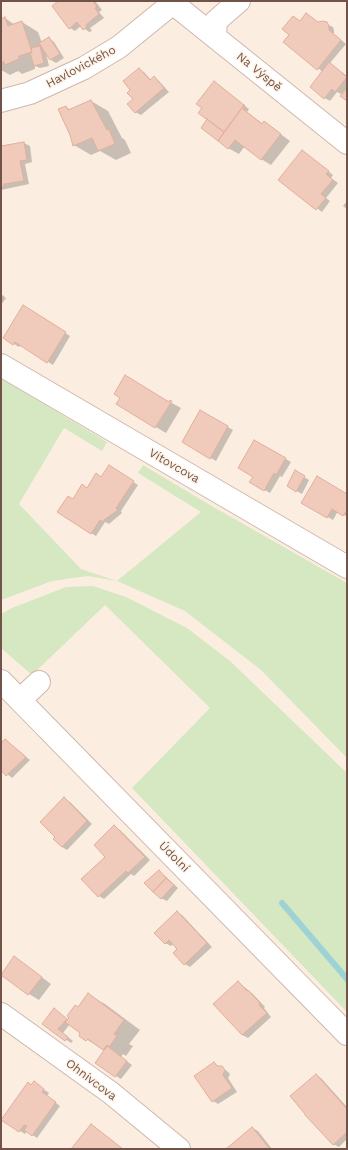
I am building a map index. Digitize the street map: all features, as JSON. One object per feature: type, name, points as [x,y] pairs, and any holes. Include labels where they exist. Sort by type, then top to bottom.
[{"type":"street","points":[[215,36],[216,21],[238,1]]},
{"type":"street","name":"Na Výspě","points":[[172,2],[347,143]]},
{"type":"street","name":"Havlovického","points":[[1,101],[30,93],[84,68],[119,47],[172,2]]},
{"type":"street","name":"Vítovcova","points":[[1,365],[347,567]]},
{"type":"street","points":[[20,700],[39,682]]},
{"type":"street","name":"Údolní","points":[[2,683],[347,1034]]},
{"type":"street","name":"Ohnivcova","points":[[1,1014],[111,1093],[179,1149]]},
{"type":"green space","points":[[1,378],[107,442],[102,451],[64,428],[19,504],[81,569],[117,581],[88,576],[52,581],[1,600]]},
{"type":"green space","points":[[143,465],[347,583],[347,758],[261,670],[185,611],[117,581],[201,512],[138,473]]},
{"type":"green space","points":[[93,586],[126,597],[187,628],[230,661],[347,773],[347,1012],[132,788],[210,708],[105,605],[32,675],[1,648],[1,614],[12,608],[66,587]]},
{"type":"building","points":[[58,1],[93,1],[99,14],[86,25],[87,27],[83,30],[77,22],[69,29],[52,6]]},
{"type":"building","points":[[306,13],[318,22],[327,22],[329,30],[341,40],[317,70],[283,42],[289,35],[282,29],[293,16],[300,21]]},
{"type":"building","points":[[5,17],[8,26],[22,21],[32,52],[19,56],[19,59],[5,65],[4,62],[1,62],[1,19]]},
{"type":"building","points":[[49,37],[60,54],[50,60],[39,43]]},
{"type":"building","points":[[40,46],[44,63],[34,66],[30,53],[32,52],[31,48]]},
{"type":"building","points":[[329,62],[347,77],[335,92],[332,89],[324,99],[310,87]]},
{"type":"building","points":[[139,68],[150,80],[154,76],[164,88],[135,113],[127,104],[133,99],[127,93],[130,90],[123,81]]},
{"type":"building","points":[[214,81],[244,105],[224,132],[198,113],[202,108],[196,104]]},
{"type":"building","points":[[347,89],[347,101],[340,96]]},
{"type":"building","points":[[91,100],[107,130],[109,129],[115,144],[98,151],[92,138],[73,146],[70,135],[58,109],[66,106],[68,110]]},
{"type":"building","points":[[244,105],[245,106],[243,109],[262,124],[264,121],[281,134],[261,160],[235,140],[228,149],[218,141]]},
{"type":"building","points":[[207,119],[224,132],[218,141],[201,128]]},
{"type":"building","points":[[24,142],[27,160],[20,161],[24,181],[4,184],[4,186],[1,187],[1,146]]},
{"type":"building","points":[[302,150],[329,171],[326,174],[333,180],[321,194],[326,198],[316,210],[278,180]]},
{"type":"building","points":[[23,305],[66,332],[47,363],[15,342],[13,345],[3,338]]},
{"type":"building","points":[[125,375],[169,402],[170,400],[172,401],[155,428],[116,404],[120,398],[114,394]]},
{"type":"building","points":[[200,410],[228,426],[210,459],[182,442]]},
{"type":"building","points":[[254,440],[286,458],[276,475],[274,473],[264,491],[249,482],[253,477],[238,468]]},
{"type":"building","points":[[109,465],[134,481],[116,508],[118,510],[104,520],[104,522],[100,520],[91,534],[57,512],[68,496],[73,499],[82,484],[87,488],[96,473],[101,477]]},
{"type":"building","points":[[295,470],[305,476],[296,492],[287,486]]},
{"type":"building","points":[[317,476],[347,494],[347,510],[343,516],[332,509],[327,518],[301,503]]},
{"type":"building","points":[[5,739],[26,757],[6,776],[1,770],[1,743]]},
{"type":"building","points":[[64,797],[87,821],[62,847],[53,839],[55,837],[40,822]]},
{"type":"building","points":[[114,825],[145,857],[128,873],[126,871],[98,897],[81,879],[105,857],[94,845]]},
{"type":"building","points":[[159,870],[166,878],[153,892],[144,883]]},
{"type":"building","points":[[166,878],[174,885],[161,899],[153,892]]},
{"type":"building","points":[[177,911],[207,943],[184,965],[173,953],[177,949],[169,940],[165,944],[154,933]]},
{"type":"building","points":[[14,956],[42,977],[28,995],[1,975]]},
{"type":"building","points":[[238,981],[260,1003],[259,1005],[267,1013],[242,1035],[213,1004]]},
{"type":"building","points":[[88,993],[124,1020],[114,1034],[117,1036],[109,1047],[107,1045],[103,1050],[88,1039],[86,1041],[79,1036],[80,1033],[65,1022],[69,1018],[67,1016],[75,1005],[78,1007]]},
{"type":"building","points":[[54,1008],[67,1019],[58,1029],[68,1037],[65,1041],[42,1024]]},
{"type":"building","points":[[107,1046],[127,1061],[115,1077],[95,1063]]},
{"type":"building","points":[[214,1062],[217,1066],[222,1066],[225,1070],[223,1075],[232,1088],[212,1102],[194,1076]]},
{"type":"building","points":[[316,1074],[347,1109],[347,1132],[333,1145],[305,1115],[290,1096]]},
{"type":"building","points":[[34,1081],[44,1089],[42,1092],[56,1102],[32,1136],[24,1130],[27,1126],[24,1125],[19,1132],[1,1120],[28,1082],[31,1085]]},
{"type":"building","points":[[91,1124],[123,1149],[71,1149]]},
{"type":"building","points":[[252,1127],[270,1149],[226,1149]]},
{"type":"waterway","points":[[282,903],[347,979]]}]
